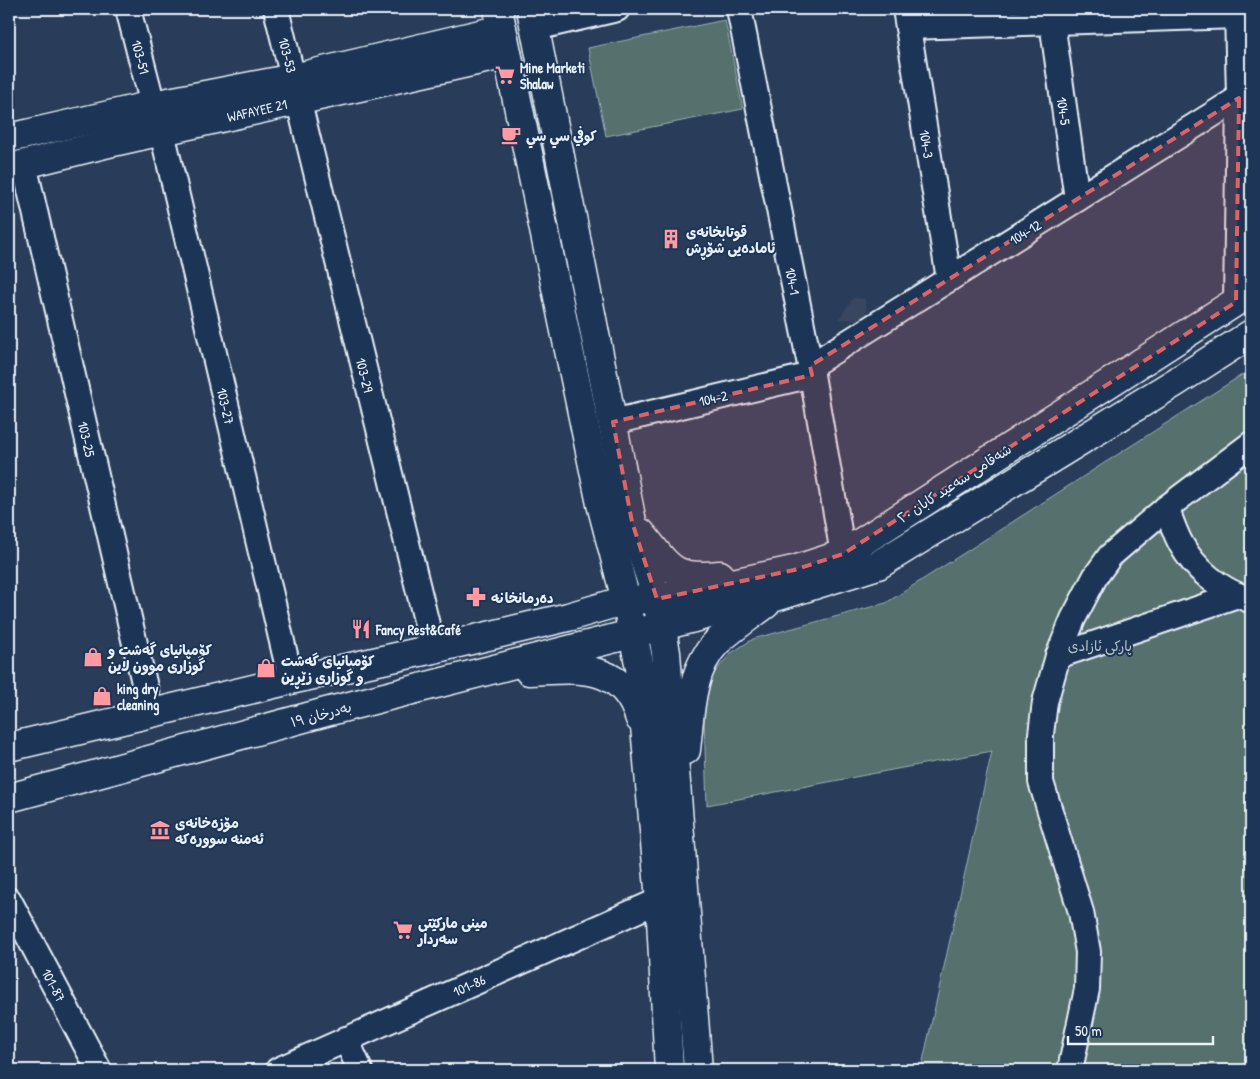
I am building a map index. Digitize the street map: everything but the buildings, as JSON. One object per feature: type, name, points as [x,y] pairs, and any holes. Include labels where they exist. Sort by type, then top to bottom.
[{"type":"main road","points":[[533,19],[632,522],[657,600],[662,626],[667,664],[698,1070]]},
{"type":"main road","name":"WAFAYEE 21","points":[[16,166],[162,132],[296,89],[502,31]]},
{"type":"main road","points":[[502,31],[601,504],[626,600],[640,668],[660,900],[669,1070]]},
{"type":"main road","name":"WAFAYEE 21","points":[[10,134],[153,105],[296,89]]},
{"type":"main road","name":"شەقامی سەعید کابان ٢٠","points":[[626,600],[657,600],[794,570],[843,554],[1244,297]]},
{"type":"main road","name":"شەقامی سەعید کابان ٢٠","points":[[633,632],[776,597],[878,565],[1251,334]]},
{"type":"main road","points":[[568,617],[592,603],[605,591],[608,568],[601,504]]},
{"type":"main road","points":[[632,522],[669,568],[684,575],[701,576],[794,570]]},
{"type":"main road","points":[[678,811],[693,692],[702,664],[719,640],[776,597]]},
{"type":"main road","points":[[9,746],[433,649],[568,617],[626,600]]},
{"type":"main road","name":"بەدرخان ١٩","points":[[9,798],[307,717],[633,632]]},
{"type":"main road","points":[[483,672],[582,669],[594,671],[618,683],[628,693],[640,716],[646,738]]},
{"type":"street","name":"103-51","points":[[128,9],[153,105]]},
{"type":"street","name":"103-53","points":[[276,9],[296,89]]},
{"type":"street","points":[[533,19],[617,9]]},
{"type":"street","name":"104-1","points":[[739,9],[811,370],[843,554]]},
{"type":"street","points":[[906,18],[985,17],[1052,22],[1110,15],[1237,13],[1244,297]]},
{"type":"street","name":"104-3","points":[[906,18],[949,279]]},
{"type":"street","name":"104-5","points":[[1052,22],[1077,200]]},
{"type":"street","name":"103-29","points":[[296,89],[433,649]]},
{"type":"street","name":"104-12","points":[[811,370],[949,279],[1239,98]]},
{"type":"street","name":"103-27","points":[[162,132],[291,680]]},
{"type":"street","name":"103-25","points":[[16,166],[151,713]]},
{"type":"street","name":"104-2","points":[[613,422],[811,370]]},
{"type":"street","points":[[1070,1070],[1086,989],[1088,952],[1081,912],[1041,782],[1041,734],[1045,702],[1058,656],[1073,619],[1095,577],[1110,556],[1166,508],[1251,444]]},
{"type":"street","points":[[1166,508],[1182,544],[1193,562],[1209,578],[1244,598]]},
{"type":"street","points":[[1058,656],[1244,598]]},
{"type":"street","name":"101-87","points":[[9,900],[99,1070]]},
{"type":"street","name":"101-86","points":[[278,1070],[660,900]]},
{"type":"street","points":[[346,1039],[360,1070]]},
{"type":"highlighted area","points":[[1239,98],[1236,302],[843,554],[794,570],[657,599],[632,522],[613,422],[812,375],[810,366]]},
{"type":"shaded area","points":[[853,298],[865,299],[868,320],[839,319]]},
{"type":"green space","points":[[725,20],[743,109],[606,136],[588,48]]},
{"type":"green space","name":"پارکی ئازادی","points":[[1251,369],[1251,1070],[921,1070],[992,751],[707,805],[704,721],[706,701],[713,674],[731,653],[753,639],[886,603]]},
{"type":"place","name":"Mine Marketi Shalaw","points":[[505,75]]},
{"type":"place","name":"كوفي سي سي","points":[[511,135]]},
{"type":"place","name":"قوتابخانەی ئامادەیی شۆڕش","points":[[671,239]]},
{"type":"place","name":"دەرمانخانە","points":[[476,597]]},
{"type":"place","name":"Fancy Rest&Café","points":[[361,629]]},
{"type":"place","name":"کۆمپانیای گەشت و گوزاری موون لاین","points":[[93,657]]},
{"type":"place","name":"کۆمپانیای گەشت و گوزاری زێڕین","points":[[266,668]]},
{"type":"place","name":"king dry cleaning","points":[[102,696]]},
{"type":"place","name":"مۆزەخانەی ئەمنە سوورەکە","points":[[160,830]]},
{"type":"place","name":"مینی مارکێتی سەردار","points":[[403,930]]}]
